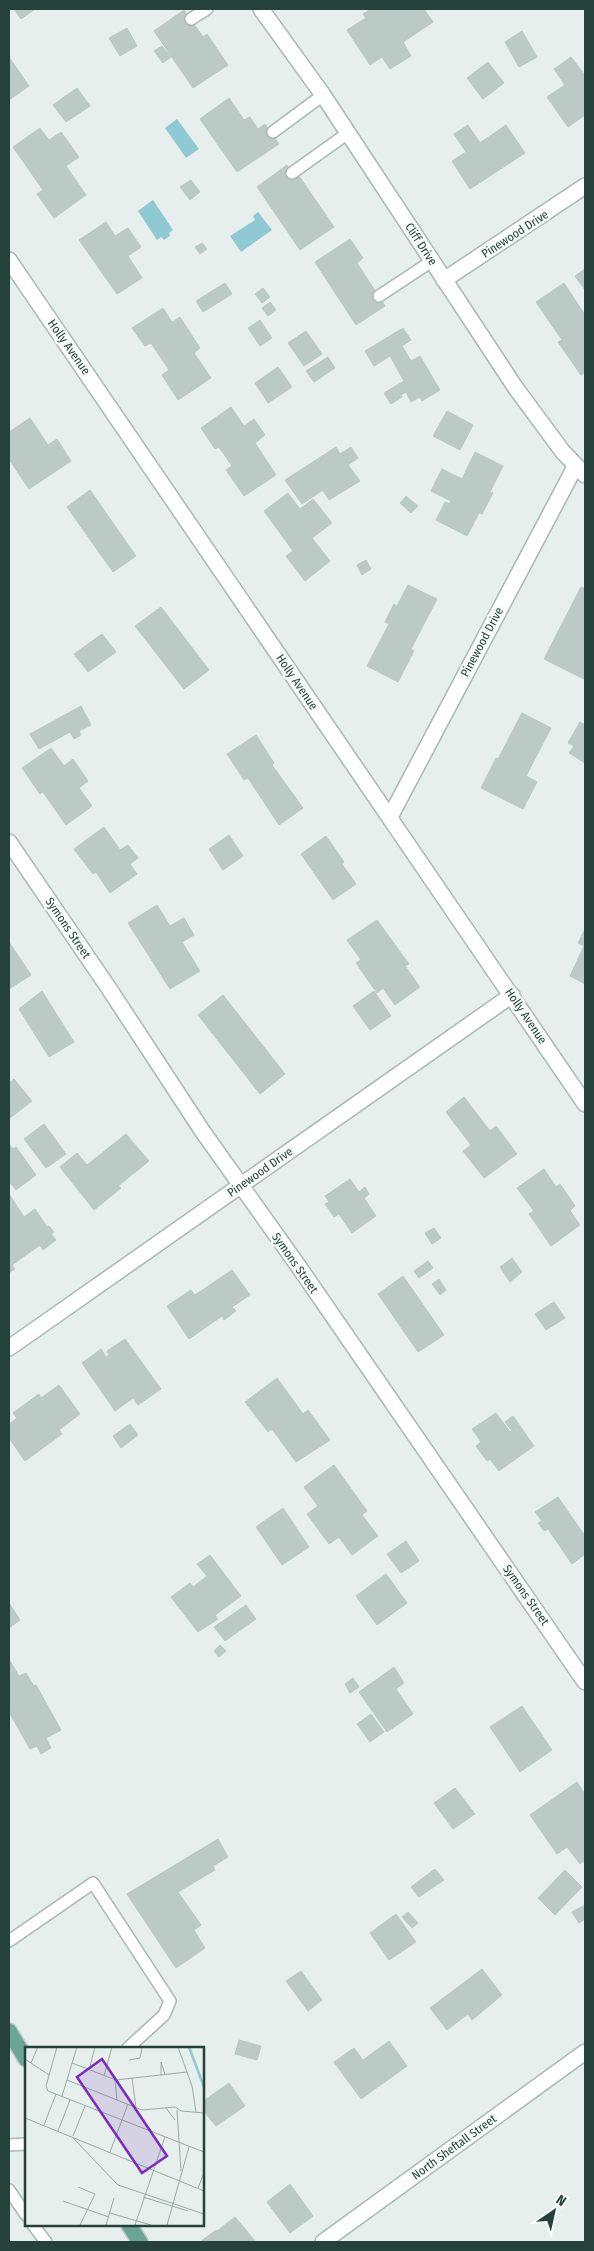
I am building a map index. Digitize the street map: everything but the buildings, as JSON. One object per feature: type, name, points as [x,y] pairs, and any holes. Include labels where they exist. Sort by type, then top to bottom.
[{"type":"main road","points":[[9,2031],[25,2057]]},
{"type":"main road","points":[[130,2226],[140,2242]]},
{"type":"street","name":"Cliff Drive","points":[[265,10],[515,387],[580,471]]},
{"type":"street","name":"Pinewood Drive","points":[[444,280],[585,186]]},
{"type":"street","name":"Holly Avenue","points":[[9,260],[585,1104]]},
{"type":"street","name":"Pinewood Drive","points":[[390,817],[580,471]]},
{"type":"street","name":"Symons Street","points":[[9,842],[108,987],[203,1132],[585,1682]]},
{"type":"street","name":"Pinewood Drive","points":[[9,1348],[512,995]]},
{"type":"street","name":"North Sheftall Street","points":[[323,2242],[585,2052]]},
{"type":"lane","points":[[191,19],[207,9]]},
{"type":"lane","points":[[273,132],[323,95]]},
{"type":"lane","points":[[292,172],[348,133]]},
{"type":"lane","points":[[379,296],[432,262]]},
{"type":"lane","points":[[9,1941],[93,1884],[170,2001],[164,2016],[129,2047]]},
{"type":"lane","points":[[9,2145],[25,2144]]},
{"type":"lane","points":[[9,2190],[25,2214]]},
{"type":"lane","points":[[35,2226],[46,2242]]},
{"type":"water","points":[[177,119],[199,149],[186,158],[165,128]]},
{"type":"water","points":[[153,200],[173,230],[169,233],[170,236],[164,240],[161,237],[157,240],[138,211]]},
{"type":"water","points":[[258,212],[272,230],[241,252],[230,236],[255,220],[253,216]]}]
